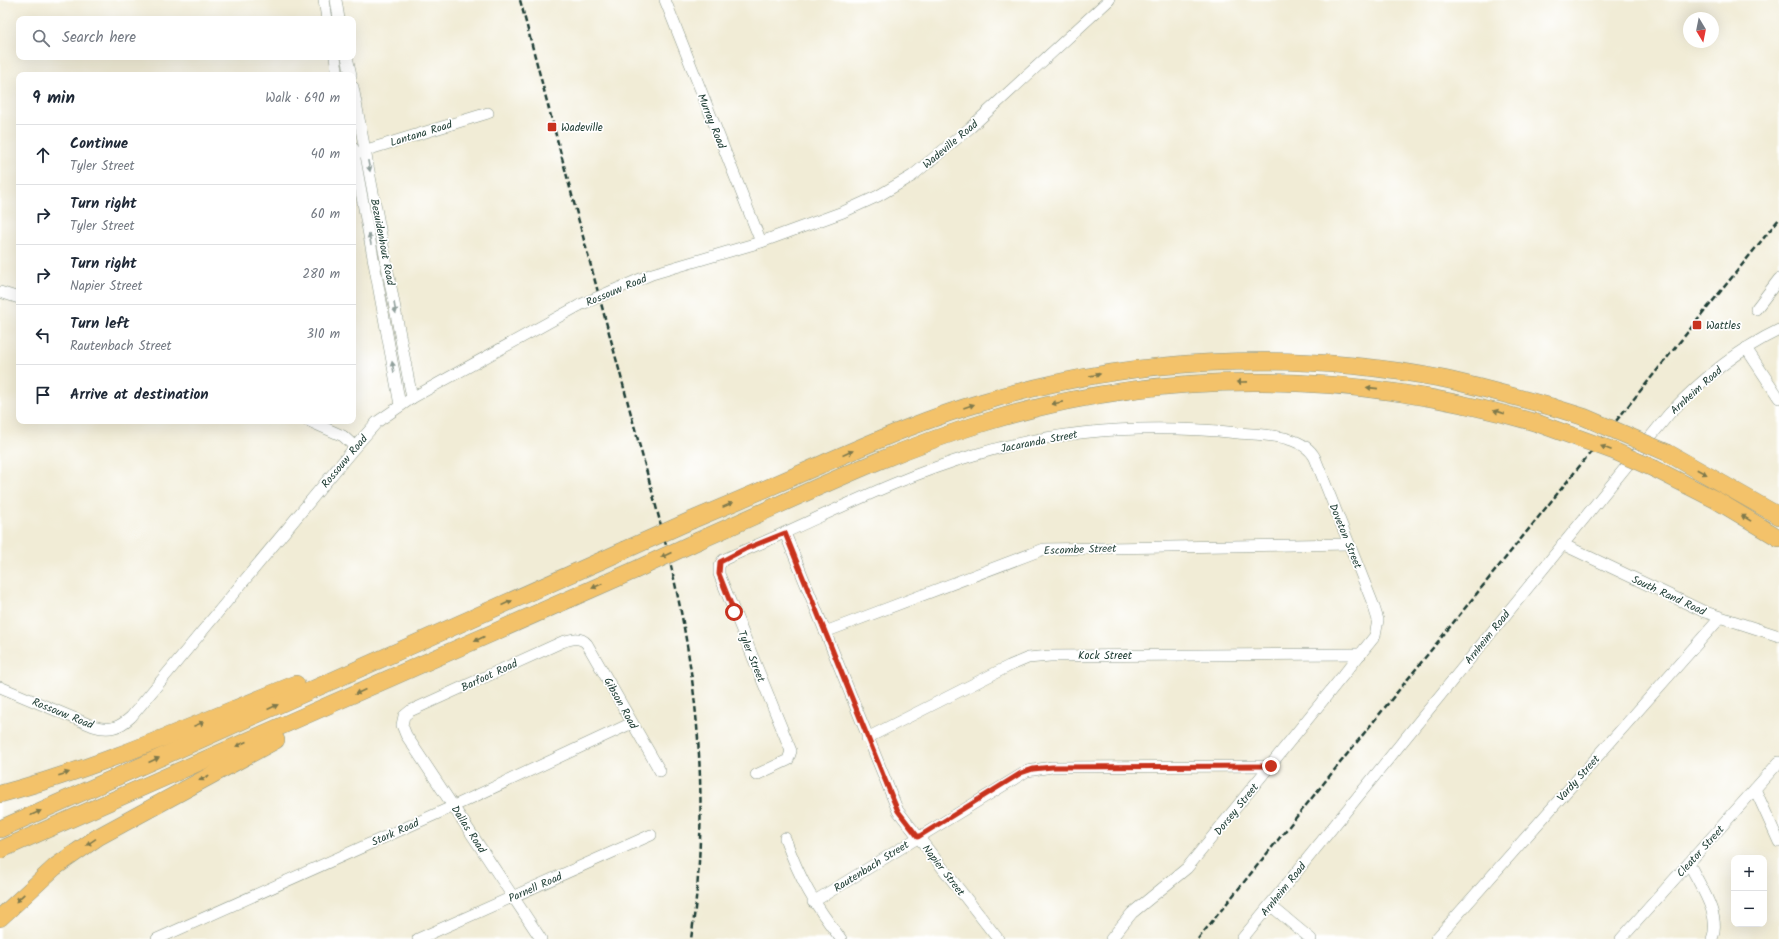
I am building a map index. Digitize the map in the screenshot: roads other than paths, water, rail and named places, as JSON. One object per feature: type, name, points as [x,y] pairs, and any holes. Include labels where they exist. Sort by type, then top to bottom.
[{"type":"highway","points":[[0,829],[692,520],[930,419],[997,398],[1046,385],[1108,373],[1214,362],[1269,362],[1324,364],[1381,369],[1443,379],[1552,407],[1591,420],[1668,453],[1779,516]]},
{"type":"highway","points":[[0,850],[335,703],[880,460],[986,422],[1048,405],[1112,393],[1165,386],[1219,382],[1324,383],[1380,389],[1440,399],[1492,410],[1537,423],[1614,451],[1655,469],[1716,500],[1779,538]]},
{"type":"highway","points":[[0,794],[130,752],[380,651],[467,620]]},
{"type":"highway","points":[[0,918],[55,867],[98,837],[291,732],[335,703]]},
{"type":"street","points":[[324,0],[327,16]]},
{"type":"street","points":[[336,0],[339,16]]},
{"type":"street","name":"Murray Road","points":[[664,0],[761,242]]},
{"type":"street","name":"Wadeville Road","points":[[761,242],[843,212],[878,196],[912,176],[971,127],[1109,0]]},
{"type":"street","points":[[337,66],[348,60],[350,72]]},
{"type":"street","name":"Bezuidenhout Road","points":[[356,102],[412,398]]},
{"type":"street","name":"Lantana Road","points":[[356,151],[366,150],[488,112]]},
{"type":"street","name":"Bezuidenhout Road","points":[[356,162],[400,405]]},
{"type":"street","name":"Rossouw Road","points":[[0,687],[93,726],[103,729],[114,728],[123,724],[136,711],[377,422],[412,398],[580,305],[652,274],[761,242]]},
{"type":"street","points":[[1756,309],[1779,279]]},
{"type":"street","points":[[377,283],[390,280]]},
{"type":"street","points":[[0,292],[16,297]]},
{"type":"street","name":"Arnheim Road","points":[[1242,939],[1669,414],[1697,386],[1746,348],[1779,330]]},
{"type":"street","points":[[1746,348],[1779,398]]},
{"type":"street","points":[[316,424],[343,436],[355,447]]},
{"type":"street","name":"Jacaranda Street","points":[[785,533],[898,482],[940,466],[975,454],[1046,438],[1086,432],[1192,428],[1294,440],[1307,446]]},
{"type":"street","name":"Doveton Street","points":[[1307,446],[1315,458],[1376,612],[1377,629]]},
{"type":"street","name":"Napier Street","points":[[785,533],[895,804],[918,837],[998,939]]},
{"type":"street","name":"Tyler Street","points":[[756,775],[788,760],[791,751],[719,574],[719,566],[723,560],[785,533]]},
{"type":"street","name":"Escombe Street","points":[[826,632],[1044,549],[1349,544]]},
{"type":"street","name":"South Rand Road","points":[[1562,544],[1720,618],[1779,636]]},
{"type":"street","name":"Vardy Street","points":[[1436,939],[1720,618]]},
{"type":"street","name":"Dorsey Street","points":[[1111,939],[1132,913],[1187,868],[1371,642],[1377,629]]},
{"type":"street","name":"Barfoot Road","points":[[402,719],[410,711],[562,642],[578,639]]},
{"type":"street","name":"Gibson Road","points":[[578,639],[587,644],[660,771]]},
{"type":"street","name":"Kock Street","points":[[867,738],[1009,666],[1028,658],[1050,656],[1361,654]]},
{"type":"street","name":"Dallas Road","points":[[402,719],[402,726],[406,735],[541,939]]},
{"type":"street","name":"Stark Road","points":[[157,939],[454,806],[632,723]]},
{"type":"street","name":"Cleator Street","points":[[1621,939],[1779,762]]},
{"type":"street","name":"Rautenbach Street","points":[[813,902],[1021,773],[1033,769],[1052,767],[1271,766]]},
{"type":"street","points":[[1755,789],[1779,842]]},
{"type":"street","name":"Parnell Road","points":[[418,939],[651,835]]},
{"type":"street","points":[[785,838],[799,874],[813,902],[841,939]]},
{"type":"street","points":[[1689,863],[1714,918],[1715,932],[1712,939]]},
{"type":"street","points":[[1270,905],[1311,939]]},
{"type":"railway","points":[[520,0],[661,525],[682,617],[694,697],[700,778],[699,859],[691,939]]},
{"type":"railway","points":[[1198,939],[1779,219]]},
{"type":"place","name":"Wadeville","points":[[552,127]]},
{"type":"place","name":"Wattles","points":[[1697,325]]}]
